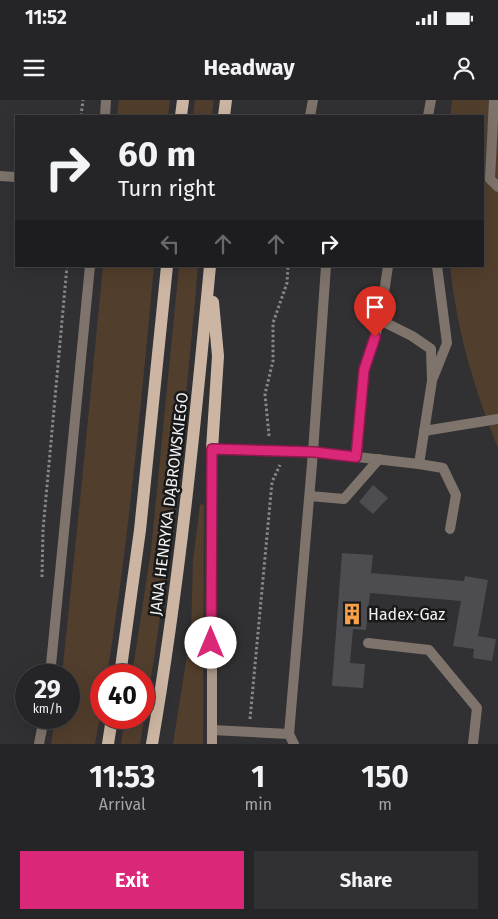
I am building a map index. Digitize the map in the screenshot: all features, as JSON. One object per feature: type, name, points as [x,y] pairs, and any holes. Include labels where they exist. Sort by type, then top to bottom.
[{"type":"main road","points":[[181,115],[182,100]]},
{"type":"main road","points":[[224,115],[226,100]]},
{"type":"main road","name":"JANA HENRYKA DĄBROWSKIEGO","points":[[122,664],[140,530],[167,267]]},
{"type":"main road","points":[[210,268],[218,356],[212,449]]},
{"type":"main road","name":"JANA HENRYKA DĄBROWSKIEGO","points":[[152,744],[170,636],[188,497],[210,268]]},
{"type":"main road","points":[[108,744],[110,729]]},
{"type":"street","points":[[104,115],[106,100]]},
{"type":"street","points":[[310,115],[314,100]]},
{"type":"street","points":[[428,115],[430,100]]},
{"type":"street","points":[[494,100],[490,179],[498,186]]},
{"type":"street","points":[[0,176],[15,177]]},
{"type":"street","points":[[51,664],[90,267]]},
{"type":"street","points":[[212,730],[248,732],[292,739],[326,267]]},
{"type":"street","points":[[356,457],[364,370],[380,320],[388,267]]},
{"type":"street","points":[[432,381],[447,343],[437,267]]},
{"type":"street","points":[[380,320],[412,336],[431,349],[432,381],[419,464]]},
{"type":"street","points":[[424,431],[498,419]]},
{"type":"street","points":[[212,744],[212,449],[314,452],[443,468],[456,495],[450,529]]},
{"type":"street","points":[[310,496],[344,499],[379,460]]},
{"type":"street","points":[[368,643],[429,650],[477,708],[473,744]]},
{"type":"street","points":[[39,744],[42,729]]},
{"type":"path","points":[[81,115],[83,100]]},
{"type":"path","points":[[42,584],[43,530],[67,267]]},
{"type":"path","points":[[274,451],[268,433],[265,394],[273,361],[273,323],[286,283],[288,267]]},
{"type":"path","points":[[248,732],[272,482],[286,451]]},
{"type":"shaded area","points":[[119,100],[170,100],[168,115],[117,115]]},
{"type":"shaded area","points":[[195,100],[214,100],[212,115],[193,115]]},
{"type":"shaded area","points":[[452,100],[498,100],[498,448],[481,403],[468,359],[457,313],[450,267],[484,267],[484,115],[450,115]]},
{"type":"shaded area","points":[[103,267],[154,267],[134,471],[109,664],[90,664],[90,729],[98,729],[95,744],[51,744],[53,729],[80,729],[80,664],[63,664]]},
{"type":"shaded area","points":[[179,267],[198,267],[174,506],[153,664],[134,664],[151,551]]},
{"type":"shaded area","points":[[200,504],[204,505],[203,744],[173,744],[191,630],[193,561]]},
{"type":"shaded area","points":[[123,729],[143,729],[140,744],[121,744]]},
{"type":"building","points":[[373,485],[388,498],[373,514],[359,502]]},
{"type":"building","name":"Hadex-Gaz","points":[[342,553],[373,555],[371,573],[464,581],[465,576],[488,580],[478,636],[496,639],[492,661],[473,658],[474,649],[453,646],[461,601],[370,593],[366,630],[353,629],[350,663],[365,664],[363,688],[332,686]]},
{"type":"place","name":"Hadex-Gaz","points":[[352,614]]},
{"type":"route","points":[[211,643],[212,449],[314,452],[356,457],[364,370],[375,337]]}]
